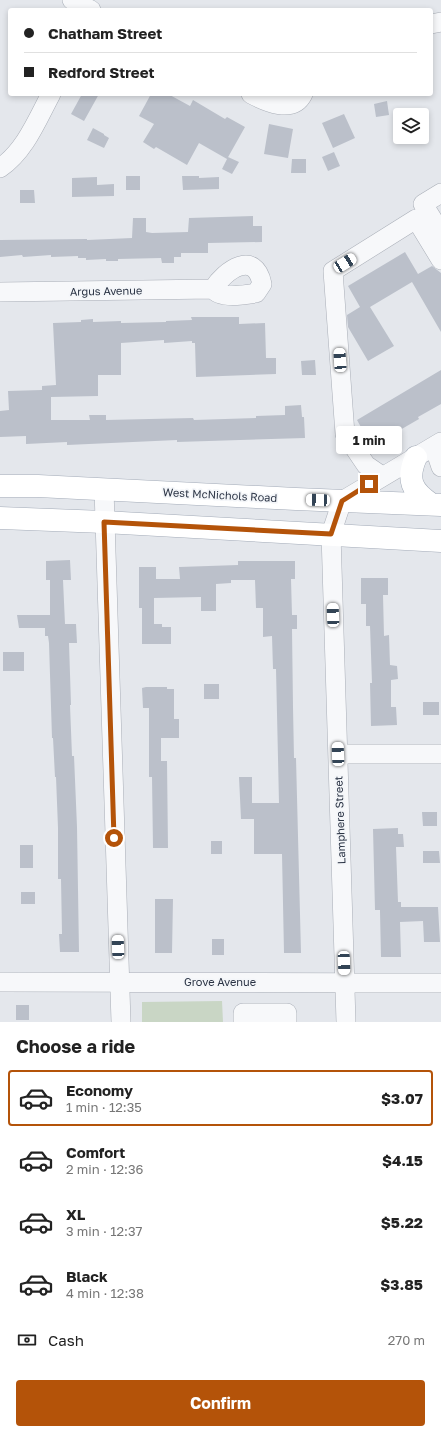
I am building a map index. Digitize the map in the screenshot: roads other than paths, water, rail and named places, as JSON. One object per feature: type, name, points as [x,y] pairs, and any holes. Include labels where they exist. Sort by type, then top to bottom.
[{"type":"main road","points":[[416,457],[411,473],[413,488],[423,498],[436,505]]},
{"type":"main road","name":"West McNichols Road","points":[[0,486],[104,489],[436,505]]},
{"type":"main road","points":[[0,518],[104,522],[441,541]]},
{"type":"street","points":[[72,0],[87,8]]},
{"type":"street","points":[[0,168],[12,158],[20,148],[50,96]]},
{"type":"street","points":[[255,96],[270,103],[297,99]]},
{"type":"street","points":[[441,193],[424,204],[441,233]]},
{"type":"street","points":[[382,476],[366,465],[345,434],[333,271],[416,219],[441,260]]},
{"type":"street","name":"Argus Avenue","points":[[0,292],[213,289]]},
{"type":"street","points":[[342,501],[438,444],[441,467]]},
{"type":"street","points":[[104,489],[121,1022]]},
{"type":"street","name":"Lamphere Street","points":[[342,501],[331,534],[346,1022]]},
{"type":"street","points":[[338,754],[441,754]]},
{"type":"street","name":"Grove Avenue","points":[[0,982],[441,983]]},
{"type":"street","points":[[243,1022],[243,1014],[287,1018],[286,982]]}]
